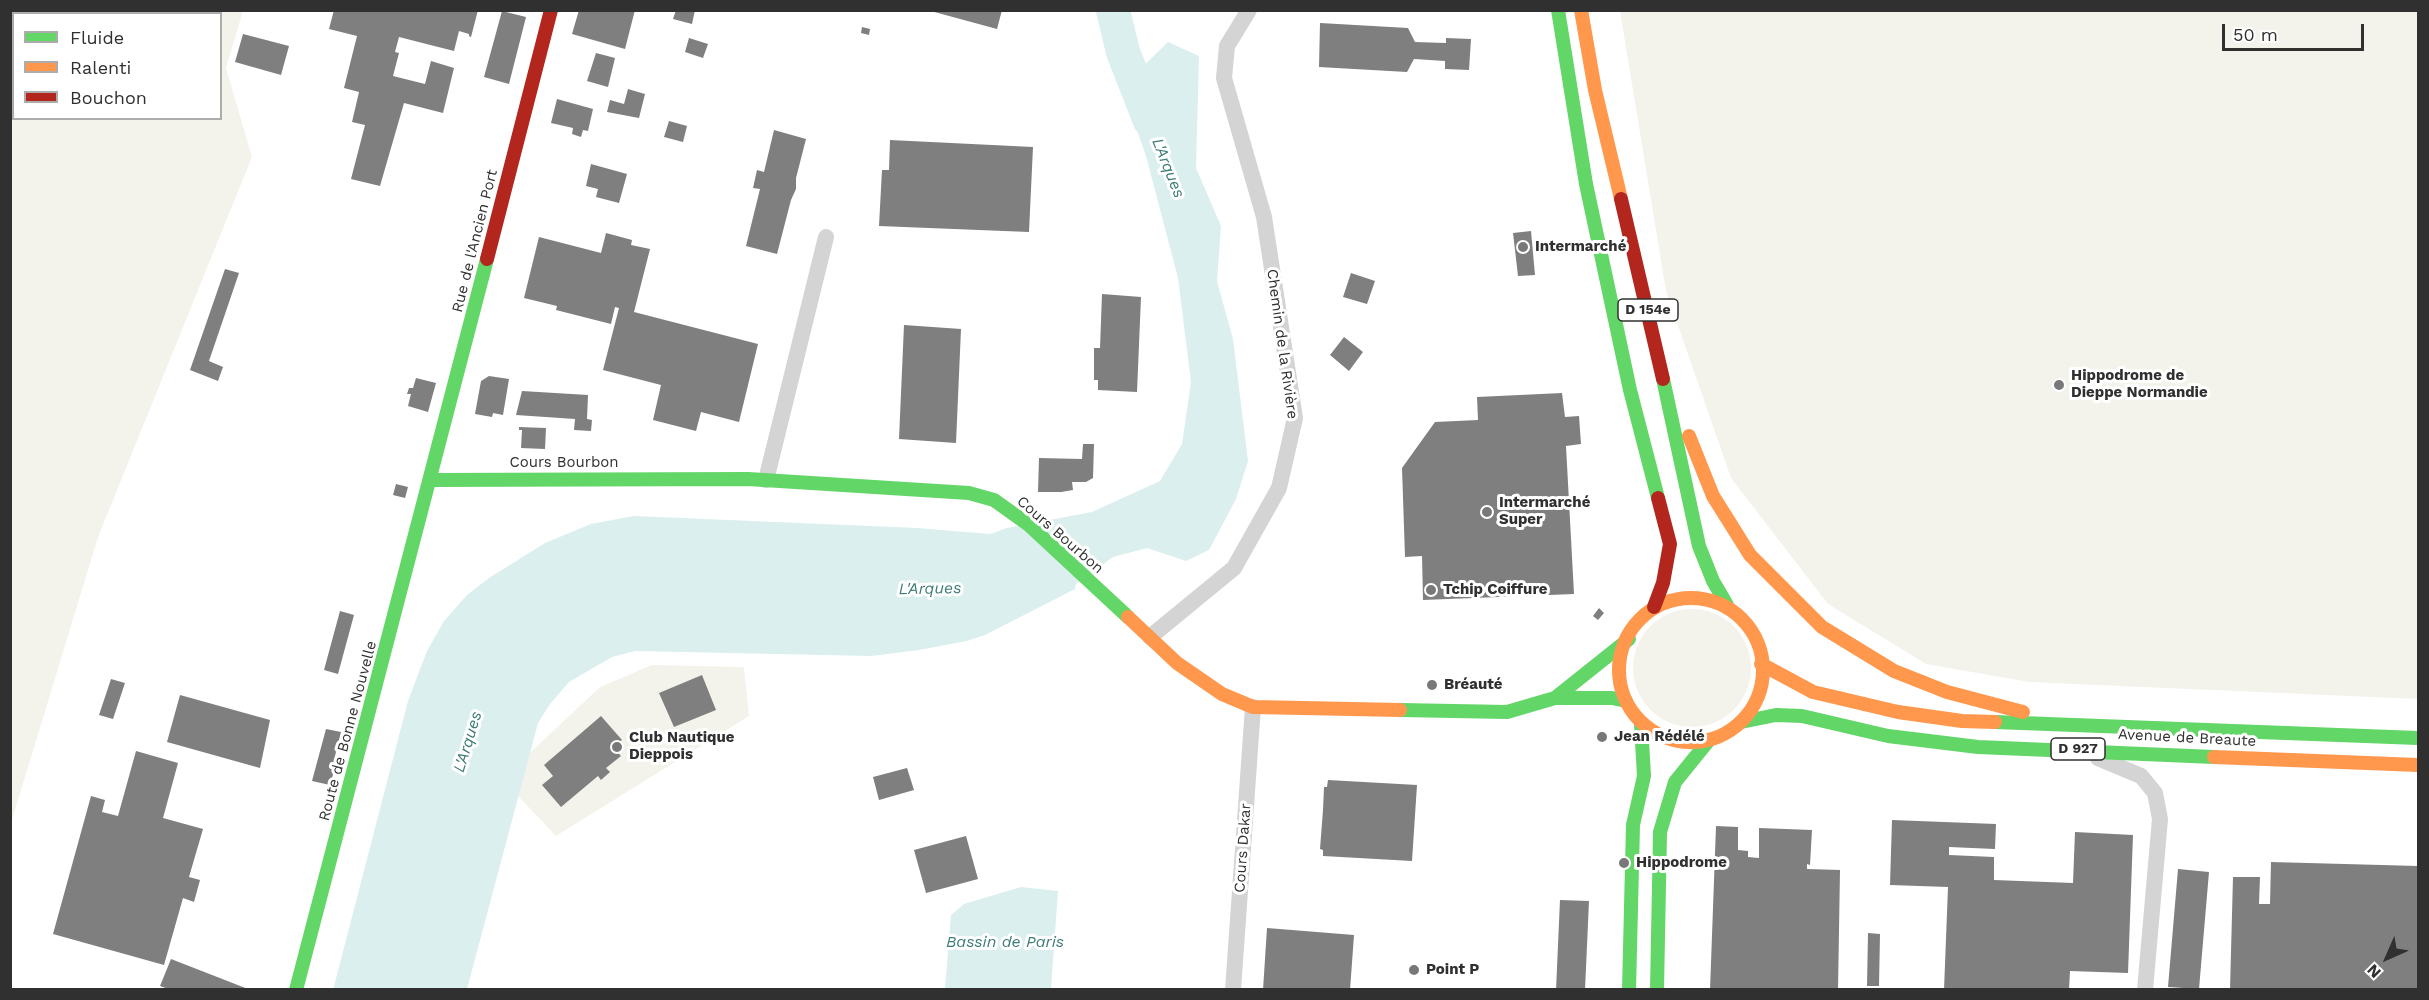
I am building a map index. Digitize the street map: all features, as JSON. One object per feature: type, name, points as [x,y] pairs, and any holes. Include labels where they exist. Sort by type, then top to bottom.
[{"type":"main road","name":"Rue de l'Ancien Port","points":[[431,480],[551,10]]},
{"type":"main road","name":"D 154e","points":[[1558,10],[1586,184],[1630,390],[1670,544],[1664,583],[1654,607]]},
{"type":"main road","name":"D 154e","points":[[1581,10],[1595,90],[1652,330],[1699,546],[1713,581],[1726,605]]},
{"type":"main road","points":[[1652,330],[1695,453],[1713,496],[1750,555],[1807,613],[1822,627],[1894,671],[1947,692],[2065,723]]},
{"type":"main road","name":"Cours Bourbon","points":[[431,480],[766,480],[969,493],[994,500],[1029,525],[1177,663],[1222,694],[1253,706],[1508,712],[1555,698],[1612,698],[1626,701]]},
{"type":"main road","name":"Route de Bonne Nouvelle","points":[[296,990],[431,480]]},
{"type":"main road","points":[[1705,597],[1726,605],[1748,627],[1759,651],[1761,664],[1759,690],[1752,707],[1732,730],[1709,740],[1692,744],[1665,738],[1641,724],[1626,701],[1620,680],[1621,658],[1629,639],[1654,607],[1673,598],[1705,597]]},
{"type":"main road","name":"Cours Bourbon","points":[[1555,698],[1629,639]]},
{"type":"main road","name":"Avenue de Breaute","points":[[1761,664],[1813,692],[1898,712],[1962,721],[2065,723],[2418,738]]},
{"type":"main road","name":"Avenue de Breaute","points":[[1741,722],[1776,715],[1802,716],[1888,736],[1978,747],[2076,749],[2418,765]]},
{"type":"main road","points":[[1629,990],[1634,825],[1644,776],[1641,724]]},
{"type":"main road","points":[[1657,990],[1660,832],[1675,782],[1709,740]]},
{"type":"street","name":"Chemin de la Rivière","points":[[1150,637],[1234,568],[1279,488],[1295,418],[1264,217],[1224,78],[1227,46],[1249,10]]},
{"type":"street","points":[[766,480],[826,237]]},
{"type":"street","name":"Cours Dakar","points":[[1233,990],[1253,706]]},
{"type":"street","points":[[2076,749],[2141,776],[2155,793],[2160,819],[2145,990]]},
{"type":"shaded area","points":[[11,10],[243,11],[226,68],[252,157],[98,537],[11,823]]},
{"type":"shaded area","name":"Hippodrome de Dieppe Normandie","points":[[1620,11],[2418,11],[2418,699],[2029,682],[1926,664],[1828,604],[1731,478],[1666,291]]},
{"type":"shaded area","points":[[1692,609],[1715,614],[1734,626],[1746,645],[1751,668],[1746,691],[1734,710],[1715,722],[1692,727],[1669,722],[1650,710],[1638,691],[1633,668],[1638,645],[1650,626],[1669,614]]},
{"type":"shaded area","name":"Club Nautique Dieppois","points":[[652,665],[744,667],[749,716],[556,836],[502,779],[600,687]]},
{"type":"water","points":[[1168,42],[1199,56],[1196,168],[1221,226],[1217,281],[1233,339],[1248,461],[1236,499],[1209,550],[1186,561],[1147,548],[1113,557],[1076,584],[1075,589],[985,635],[967,641],[919,650],[871,656],[635,651],[612,657],[569,682],[550,704],[538,723],[467,989],[333,990],[408,701],[427,651],[444,621],[467,595],[489,578],[545,543],[591,524],[634,516],[917,528],[990,534],[1007,528],[1092,512],[1160,481],[1182,444],[1191,382],[1178,278],[1146,156],[1122,87]]},
{"type":"water","name":"Bassin de Paris","points":[[1021,887],[1058,891],[1051,989],[945,989],[951,915],[964,904]]},
{"type":"building","points":[[334,10],[478,10],[471,37],[459,31],[454,51],[399,37],[395,52],[399,53],[393,76],[425,84],[431,61],[454,68],[443,113],[404,103],[380,186],[351,179],[365,125],[352,122],[359,92],[344,88],[357,36],[329,29]]},
{"type":"building","points":[[579,10],[635,10],[625,49],[572,34]]},
{"type":"building","points":[[676,10],[695,10],[692,24],[673,19]]},
{"type":"building","points":[[927,10],[1002,10],[997,29]]},
{"type":"building","points":[[502,11],[526,17],[509,84],[484,77]]},
{"type":"building","points":[[1320,23],[1408,28],[1415,42],[1446,43],[1446,38],[1471,39],[1469,70],[1445,69],[1445,61],[1414,59],[1407,72],[1319,67]]},
{"type":"building","points":[[862,27],[870,29],[869,35],[861,33]]},
{"type":"building","points":[[243,34],[289,46],[281,75],[235,62]]},
{"type":"building","points":[[689,38],[708,44],[703,58],[685,52]]},
{"type":"building","points":[[596,53],[615,58],[608,87],[587,81]]},
{"type":"building","points":[[628,89],[645,94],[639,118],[607,112],[610,100],[624,104]]},
{"type":"building","points":[[557,99],[593,109],[588,131],[583,130],[581,137],[572,134],[573,128],[551,123]]},
{"type":"building","points":[[669,121],[687,126],[683,142],[664,137]]},
{"type":"building","points":[[774,130],[806,139],[796,178],[796,189],[777,254],[746,246],[760,189],[753,188],[757,170],[764,172]]},
{"type":"building","points":[[890,140],[1033,147],[1029,232],[879,226],[882,170],[889,170]]},
{"type":"building","points":[[591,164],[627,174],[619,203],[596,197],[598,189],[586,186]]},
{"type":"building","points":[[1531,231],[1535,275],[1518,276],[1513,233]]},
{"type":"building","points":[[606,233],[632,240],[631,245],[650,249],[634,312],[758,344],[739,422],[701,412],[696,431],[653,420],[661,385],[603,370],[619,308],[615,307],[611,324],[556,310],[557,306],[524,298],[539,237],[601,253]]},
{"type":"building","points":[[225,269],[239,273],[209,361],[223,367],[218,381],[190,370]]},
{"type":"building","points":[[1351,273],[1375,281],[1367,304],[1343,297]]},
{"type":"building","points":[[1102,294],[1141,297],[1137,392],[1098,390],[1098,380],[1094,380],[1094,348],[1100,348]]},
{"type":"building","points":[[904,325],[961,329],[956,443],[899,439]]},
{"type":"building","points":[[1344,337],[1363,352],[1349,371],[1330,355]]},
{"type":"building","points":[[489,376],[509,379],[503,415],[493,413],[492,417],[475,414],[481,381]]},
{"type":"building","points":[[416,378],[436,383],[428,412],[408,406],[411,394],[407,394],[409,388],[413,388]]},
{"type":"building","points":[[522,391],[588,395],[587,419],[592,420],[591,431],[574,430],[575,419],[516,415]]},
{"type":"building","name":"Intermarché Super","points":[[1562,393],[1565,417],[1579,416],[1581,444],[1566,446],[1574,594],[1423,600],[1422,556],[1405,557],[1402,468],[1435,422],[1478,420],[1477,397]]},
{"type":"building","points":[[519,427],[546,428],[545,449],[521,448],[522,430],[519,430]]},
{"type":"building","points":[[1083,444],[1094,444],[1093,478],[1086,482],[1072,482],[1073,490],[1038,492],[1039,458],[1082,459]]},
{"type":"building","points":[[396,484],[408,487],[405,498],[393,495]]},
{"type":"building","points":[[1599,608],[1604,613],[1598,620],[1593,616]]},
{"type":"building","points":[[340,611],[354,615],[338,674],[324,670]]},
{"type":"building","points":[[702,675],[716,710],[674,727],[659,693]]},
{"type":"building","points":[[111,679],[125,683],[113,719],[99,715]]},
{"type":"building","points":[[180,695],[270,720],[260,768],[167,742]]},
{"type":"building","points":[[601,716],[622,740],[613,747],[621,756],[606,768],[610,772],[601,780],[598,776],[561,807],[542,785],[553,776],[544,765]]},
{"type":"building","points":[[326,729],[341,732],[334,760],[337,761],[330,785],[312,781]]},
{"type":"building","points":[[136,751],[178,763],[163,818],[203,829],[189,877],[200,880],[194,902],[183,898],[164,965],[53,934],[91,796],[105,800],[102,812],[118,816]]},
{"type":"building","points":[[907,768],[914,790],[879,800],[873,777]]},
{"type":"building","points":[[1328,780],[1417,785],[1412,861],[1323,856],[1323,850],[1320,849],[1324,787],[1327,787]]},
{"type":"building","points":[[1892,820],[1996,824],[1995,849],[1949,847],[1949,855],[1994,857],[1994,880],[2073,883],[2075,832],[2133,835],[2128,973],[2070,971],[2069,990],[1944,990],[1948,887],[1890,885]]},
{"type":"building","points":[[1716,826],[1738,827],[1738,850],[1748,851],[1748,857],[1759,858],[1759,828],[1812,830],[1810,865],[1807,864],[1807,869],[1840,870],[1838,990],[1710,990]]},
{"type":"building","points":[[966,836],[978,879],[926,893],[914,850]]},
{"type":"building","points":[[2271,862],[2418,866],[2418,990],[2230,990],[2233,877],[2260,877],[2259,904],[2270,904]]},
{"type":"building","points":[[2178,869],[2209,872],[2199,989],[2168,987]]},
{"type":"building","points":[[1560,900],[1589,901],[1585,990],[1556,990]]},
{"type":"building","points":[[1267,928],[1354,935],[1350,990],[1263,990]]},
{"type":"building","points":[[1868,933],[1880,934],[1879,986],[1867,986]]},
{"type":"building","points":[[171,959],[248,990],[171,990],[160,986]]},
{"type":"waterway","name":"L'Arques","points":[[1113,10],[1123,52],[1150,121]]},
{"type":"traffic: fast","points":[[1558,10],[1586,184],[1630,390],[1658,498]]},
{"type":"traffic: fast","points":[[296,990],[487,259]]},
{"type":"traffic: fast","points":[[1663,379],[1699,546],[1713,581],[1727,605]]},
{"type":"traffic: fast","points":[[431,480],[748,479],[969,493],[994,500],[1029,525],[1128,617]]},
{"type":"traffic: fast","points":[[1555,698],[1629,639]]},
{"type":"traffic: fast","points":[[1400,710],[1507,712],[1555,698],[1612,698],[1626,701]]},
{"type":"traffic: fast","points":[[1741,722],[1776,715],[1802,716],[1888,736],[1978,747],[2214,757]]},
{"type":"traffic: fast","points":[[1995,722],[2418,738]]},
{"type":"traffic: fast","points":[[1629,990],[1633,825],[1644,776],[1641,724]]},
{"type":"traffic: fast","points":[[1657,990],[1660,832],[1675,782],[1709,740]]},
{"type":"traffic: slow","points":[[1581,10],[1595,90],[1621,199]]},
{"type":"traffic: slow","points":[[1689,436],[1713,496],[1750,555],[1822,627],[1894,671],[1947,692],[2023,712]]},
{"type":"traffic: slow","points":[[1691,598],[1718,604],[1742,619],[1757,643],[1763,670],[1757,697],[1742,721],[1718,736],[1691,742],[1664,736],[1640,721],[1625,697],[1619,670],[1625,643],[1640,619],[1664,604],[1691,598]]},
{"type":"traffic: slow","points":[[1128,617],[1177,663],[1222,694],[1253,707],[1400,710]]},
{"type":"traffic: slow","points":[[1761,664],[1813,692],[1898,712],[1962,721],[1995,722]]},
{"type":"traffic: slow","points":[[2214,757],[2418,765]]},
{"type":"traffic: jam","points":[[487,259],[551,10]]},
{"type":"traffic: jam","points":[[1621,199],[1663,379]]},
{"type":"traffic: jam","points":[[1654,607],[1663,583],[1670,544],[1658,498]]},
{"type":"place","name":"Intermarché","points":[[1523,247]]},
{"type":"place","name":"Hippodrome de Dieppe Normandie","points":[[2059,385]]},
{"type":"place","name":"Intermarché Super","points":[[1487,512]]},
{"type":"place","name":"Tchip Coiffure","points":[[1431,590]]},
{"type":"place","name":"Bréauté","points":[[1432,685]]},
{"type":"place","name":"Jean Rédélé","points":[[1602,737]]},
{"type":"place","name":"Club Nautique Dieppois","points":[[617,747]]},
{"type":"place","name":"Hippodrome","points":[[1624,863]]},
{"type":"place","name":"Point P","points":[[1414,970]]}]
